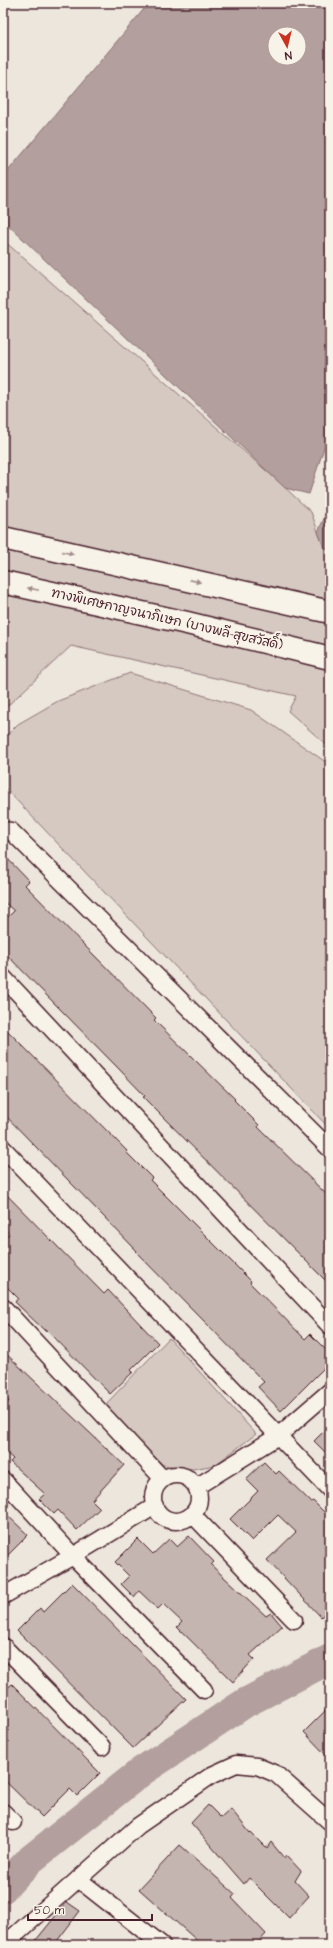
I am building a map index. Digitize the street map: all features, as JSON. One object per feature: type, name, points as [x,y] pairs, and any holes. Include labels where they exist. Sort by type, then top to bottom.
[{"type":"highway","points":[[3,538],[330,612]]},
{"type":"highway","name":"ทางพิเศษกาญจนาภิเษก (บางพลี-สุขสวัสดิ์)","points":[[3,582],[187,623],[330,658]]},
{"type":"street","points":[[3,830],[11,831],[330,1149]]},
{"type":"street","points":[[3,977],[330,1326]]},
{"type":"street","points":[[3,1148],[330,1490]]},
{"type":"street","points":[[3,1307],[163,1479]]},
{"type":"street","points":[[196,1487],[278,1436],[330,1391]]},
{"type":"street","points":[[177,1475],[191,1481],[196,1487],[198,1501],[192,1514],[178,1521],[171,1520],[158,1513],[154,1506],[154,1491],[163,1479],[177,1475]]},
{"type":"street","points":[[3,1480],[73,1556],[204,1690]]},
{"type":"street","points":[[3,1596],[73,1556],[154,1506]]},
{"type":"street","points":[[192,1514],[294,1620]]},
{"type":"street","points":[[3,1646],[102,1747]]},
{"type":"street","points":[[4,1945],[138,1826],[212,1774],[236,1764],[257,1766],[276,1774],[330,1822]]},
{"type":"street","points":[[78,1879],[162,1945]]},
{"type":"shaded area","points":[[149,3],[330,3],[330,429],[309,494],[285,488],[3,220],[3,177]]},
{"type":"shaded area","points":[[3,240],[279,482],[311,512],[324,548],[330,550],[330,748],[288,711],[296,696],[71,646],[3,710]]},
{"type":"shaded area","points":[[330,505],[330,550],[324,548],[318,532]]},
{"type":"shaded area","points":[[130,673],[251,710],[330,765],[330,1129],[3,786],[3,739],[18,724],[58,701]]},
{"type":"shaded area","points":[[169,1338],[256,1434],[215,1465],[193,1469],[163,1465],[104,1406]]},
{"type":"building","points":[[3,854],[29,881],[25,885],[156,1018],[154,1020],[235,1099],[234,1100],[259,1125],[258,1127],[330,1198],[330,1285],[143,1097],[145,1096],[3,951],[3,922],[14,911],[3,901]]},
{"type":"building","points":[[3,1026],[127,1151],[126,1152],[152,1178],[150,1180],[251,1281],[250,1283],[305,1339],[310,1334],[330,1354],[330,1362],[281,1411],[258,1387],[264,1382],[136,1252],[137,1251],[3,1113]]},
{"type":"building","points":[[3,1191],[104,1294],[108,1290],[158,1343],[131,1370],[133,1372],[110,1394],[46,1329],[45,1331],[15,1302],[18,1298],[3,1283],[3,1239],[9,1234],[3,1228]]},
{"type":"building","points":[[3,1351],[124,1465],[92,1500],[100,1508],[77,1530],[58,1510],[54,1514],[39,1499],[45,1494],[10,1462],[13,1459],[3,1450],[3,1408],[9,1401],[3,1396]]},
{"type":"building","points":[[330,1425],[330,1457],[314,1441]]},
{"type":"building","points":[[264,1462],[276,1474],[279,1471],[330,1518],[330,1608],[321,1617],[267,1560],[296,1532],[278,1515],[252,1541],[230,1519],[258,1491],[246,1479]]},
{"type":"building","points":[[3,1511],[28,1535],[3,1560]]},
{"type":"building","points":[[189,1536],[214,1562],[211,1565],[266,1616],[271,1613],[282,1626],[250,1655],[254,1659],[233,1682],[177,1627],[182,1622],[163,1604],[158,1609],[139,1591],[134,1597],[121,1584],[129,1576],[115,1562],[138,1539],[153,1554],[169,1539],[177,1547]]},
{"type":"building","points":[[72,1583],[186,1699],[133,1748],[17,1631],[40,1608],[43,1612]]},
{"type":"building","points":[[12,1684],[100,1773],[77,1796],[70,1789],[42,1817],[3,1779],[3,1692]]},
{"type":"building","points":[[330,1706],[330,1759],[304,1732]]},
{"type":"building","points":[[208,1805],[221,1818],[231,1809],[250,1833],[251,1832],[267,1848],[271,1842],[284,1858],[286,1855],[301,1871],[295,1881],[309,1896],[289,1918],[249,1878],[244,1884],[191,1823]]},
{"type":"building","points":[[180,1845],[235,1894],[232,1898],[266,1934],[256,1945],[202,1945],[139,1889]]},
{"type":"building","points":[[67,1902],[80,1911],[54,1945],[32,1945]]},
{"type":"waterway","points":[[3,1888],[30,1860],[142,1771],[245,1703],[330,1659]]}]
